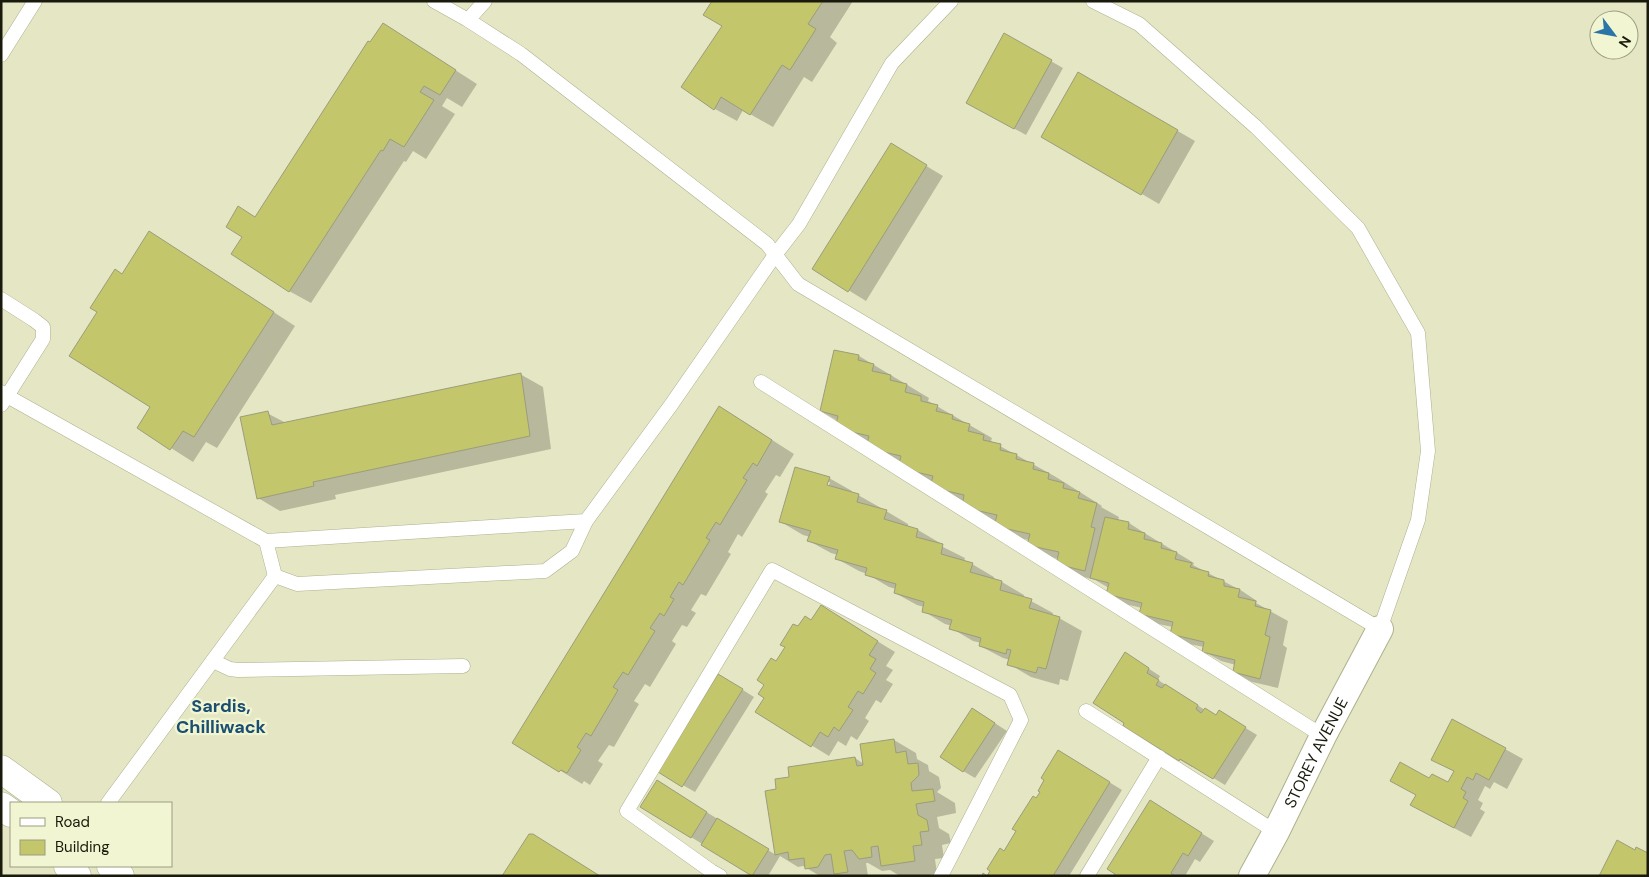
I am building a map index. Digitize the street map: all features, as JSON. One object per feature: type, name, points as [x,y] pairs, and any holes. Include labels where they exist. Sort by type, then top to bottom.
[{"type":"main road","points":[[1,769],[47,802]]},
{"type":"street","name":"STOREY AVENUE","points":[[1252,876],[1380,629]]},
{"type":"lane","points":[[1,55],[35,1]]},
{"type":"lane","points":[[434,1],[521,54],[767,244],[798,284],[1380,629],[1418,520],[1428,451],[1418,333],[1358,228],[1256,127],[1139,24],[1093,1]]},
{"type":"lane","points":[[468,20],[485,1]]},
{"type":"lane","points":[[275,576],[297,584],[545,571],[572,551],[586,521],[799,224],[892,64],[951,1]]},
{"type":"lane","points":[[1,299],[42,327],[43,339],[3,397],[266,541],[586,521]]},
{"type":"lane","points":[[761,382],[1323,736]]},
{"type":"lane","points":[[266,541],[275,576]]},
{"type":"lane","points":[[720,876],[711,872],[627,811],[772,570],[1010,695],[1021,720],[941,876]]},
{"type":"lane","points":[[109,802],[275,576]]},
{"type":"lane","points":[[213,661],[230,669],[238,670],[463,666]]},
{"type":"lane","points":[[1086,711],[1276,832]]},
{"type":"lane","points":[[1088,876],[1159,757]]},
{"type":"building","points":[[712,1],[823,1],[808,24],[816,29],[790,70],[782,65],[750,115],[721,97],[714,110],[681,87],[722,26],[703,15]]},
{"type":"building","points":[[383,23],[456,70],[440,95],[424,86],[420,92],[434,100],[404,147],[390,139],[383,151],[381,150],[289,292],[231,254],[242,237],[226,227],[238,206],[255,217],[368,41],[370,42]]},
{"type":"building","points":[[1004,33],[1052,60],[1014,129],[966,103]]},
{"type":"building","points":[[1078,72],[1178,130],[1141,195],[1041,137]]},
{"type":"building","points":[[891,143],[927,165],[848,292],[812,269]]},
{"type":"building","points":[[149,231],[274,312],[194,437],[183,431],[170,450],[137,428],[150,407],[69,356],[97,312],[90,308],[115,269],[122,274]]},
{"type":"building","points":[[834,350],[859,355],[858,360],[874,364],[872,371],[891,375],[890,380],[907,384],[905,392],[921,396],[921,401],[938,405],[936,411],[953,415],[952,419],[970,424],[968,431],[984,435],[983,440],[1001,444],[1000,450],[1017,454],[1016,459],[1034,463],[1033,469],[1049,473],[1048,479],[1064,483],[1063,488],[1080,492],[1078,498],[1097,503],[1091,527],[1095,528],[1085,571],[1056,564],[1059,552],[1027,545],[1030,534],[994,526],[997,515],[962,507],[964,495],[930,487],[933,476],[898,468],[901,456],[866,448],[869,436],[835,428],[838,416],[820,411]]},
{"type":"building","points":[[521,373],[530,436],[313,482],[314,486],[257,499],[240,417],[268,411],[272,425]]},
{"type":"building","points":[[719,406],[772,440],[757,466],[753,463],[743,478],[747,480],[720,525],[716,522],[706,538],[710,540],[683,585],[679,582],[670,597],[674,599],[664,616],[660,613],[650,628],[655,631],[628,675],[623,672],[613,687],[618,690],[591,736],[586,733],[577,747],[581,750],[567,773],[561,770],[559,772],[512,743]]},
{"type":"building","points":[[795,467],[830,477],[827,485],[859,494],[857,502],[887,510],[884,519],[918,529],[916,537],[943,544],[941,554],[973,563],[970,572],[1002,581],[1000,590],[1032,599],[1029,608],[1060,617],[1046,669],[1038,667],[1036,673],[1007,665],[1011,650],[1007,649],[1006,654],[979,646],[981,638],[949,629],[952,620],[922,612],[924,602],[894,593],[896,584],[865,575],[867,568],[835,559],[838,550],[807,541],[811,531],[779,522]]},
{"type":"building","points":[[1105,517],[1129,522],[1128,529],[1145,533],[1144,539],[1162,543],[1161,548],[1177,552],[1175,559],[1192,563],[1190,567],[1209,572],[1208,576],[1224,580],[1224,586],[1240,589],[1238,597],[1256,601],[1255,606],[1271,610],[1265,635],[1270,637],[1260,679],[1233,672],[1235,660],[1202,652],[1204,642],[1170,634],[1173,622],[1139,614],[1142,603],[1106,594],[1109,583],[1090,578]]},
{"type":"building","points":[[821,605],[878,641],[869,655],[876,659],[870,669],[876,673],[863,694],[858,691],[848,707],[853,710],[839,731],[834,727],[828,737],[820,732],[811,747],[755,712],[764,698],[758,694],[764,685],[757,680],[771,658],[776,661],[785,647],[780,645],[793,624],[798,626],[805,616],[811,620]]},
{"type":"building","points":[[1125,652],[1149,668],[1147,673],[1159,680],[1156,685],[1162,688],[1165,684],[1198,705],[1196,709],[1201,713],[1205,708],[1216,715],[1219,710],[1246,727],[1213,779],[1180,759],[1179,761],[1123,726],[1124,723],[1093,703]]},
{"type":"building","points":[[718,674],[743,689],[682,787],[658,772]]},
{"type":"building","points":[[972,708],[995,723],[963,772],[940,757]]},
{"type":"building","points":[[1452,719],[1506,748],[1489,780],[1476,773],[1473,780],[1467,777],[1461,789],[1466,792],[1463,798],[1468,801],[1454,828],[1410,805],[1416,795],[1390,781],[1400,762],[1429,778],[1432,774],[1448,782],[1454,771],[1431,760]]},
{"type":"building","points":[[894,739],[896,753],[906,751],[908,764],[918,763],[919,775],[911,783],[912,791],[933,789],[935,801],[916,804],[918,815],[927,820],[929,831],[920,832],[922,845],[913,846],[915,861],[881,866],[878,846],[871,847],[872,857],[859,859],[852,850],[844,851],[848,872],[834,874],[831,854],[825,855],[818,867],[805,869],[804,858],[789,860],[788,852],[775,855],[765,791],[776,789],[775,779],[789,777],[788,767],[855,757],[857,766],[863,765],[860,744]]},
{"type":"building","points":[[1058,750],[1110,782],[1053,876],[987,876],[990,871],[987,869],[1000,848],[1004,851],[1016,831],[1012,829],[1033,796],[1036,798],[1040,792],[1038,791],[1044,780],[1041,778]]},
{"type":"building","points":[[657,780],[707,812],[691,838],[640,807]]},
{"type":"building","points":[[1150,800],[1202,833],[1188,856],[1183,853],[1171,873],[1175,876],[1114,876],[1115,874],[1107,869]]},
{"type":"building","points":[[717,818],[769,849],[752,876],[701,845]]},
{"type":"building","points":[[529,834],[533,834],[600,876],[502,876]]},
{"type":"building","points":[[1617,840],[1635,850],[1636,847],[1648,853],[1648,876],[1599,876]]},
{"type":"district","name":"Sardis, Chilliwack","points":[[221,716]]}]
